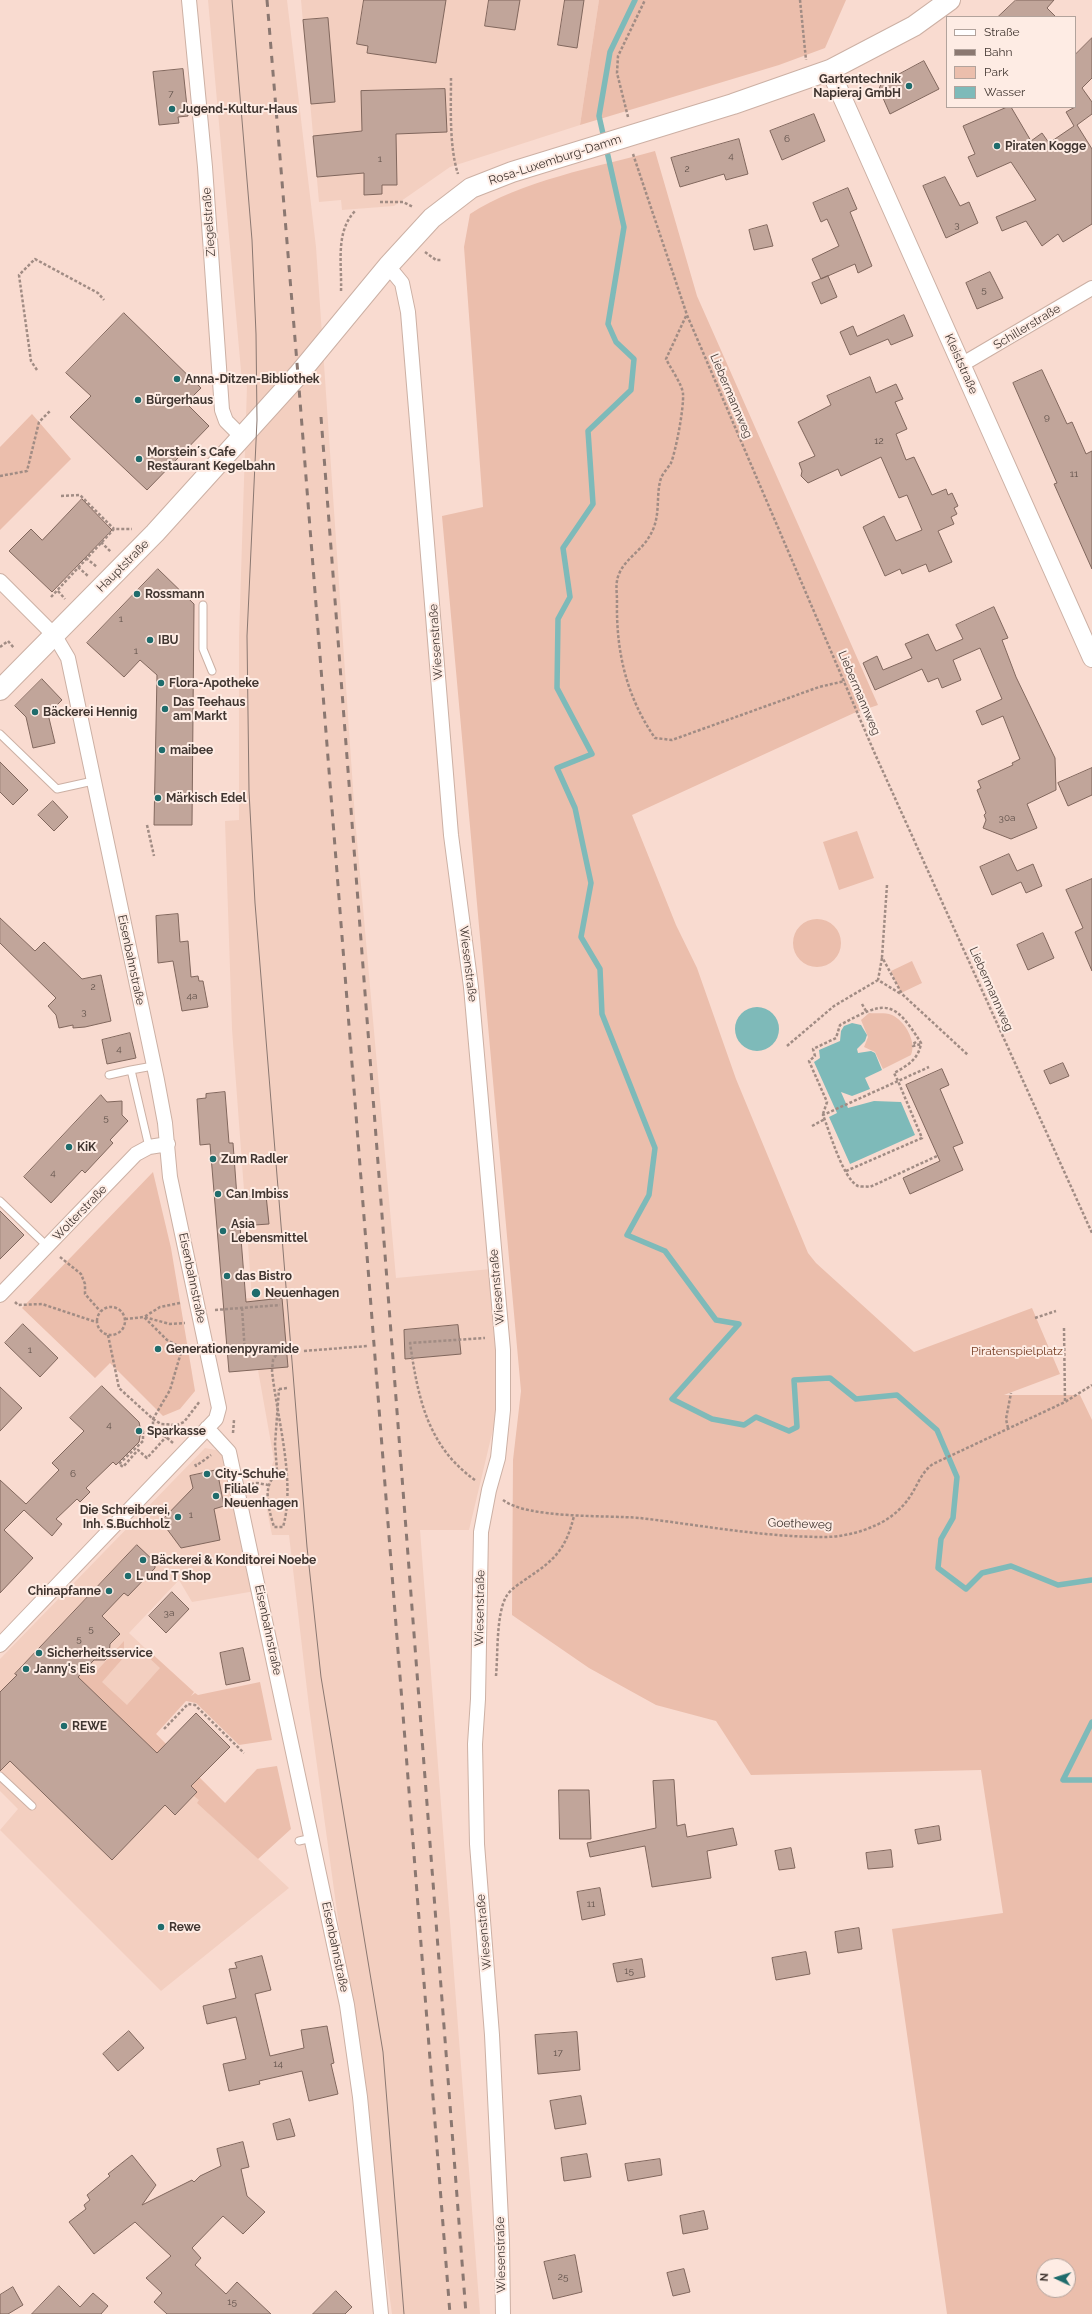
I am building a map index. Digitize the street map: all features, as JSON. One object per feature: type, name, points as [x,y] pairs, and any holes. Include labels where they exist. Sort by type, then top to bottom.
[{"type":"main road","name":"Rosa-Luxemburg-Damm","points":[[242,437],[298,375],[388,266],[432,218],[471,188],[512,172],[733,104],[830,70],[914,26],[950,0]]},
{"type":"main road","name":"Hauptstraße","points":[[0,690],[155,533],[242,437]]},
{"type":"street","name":"Ziegelstraße","points":[[189,0],[206,183],[222,410],[226,421],[242,437]]},
{"type":"street","name":"Kleiststraße","points":[[830,70],[1091,651]]},
{"type":"street","name":"Wiesenstraße","points":[[388,266],[402,283],[408,312],[451,836],[471,987],[502,1336],[503,1410],[498,1458],[489,1490],[481,1532],[478,1699],[475,1744],[477,1844],[492,2035],[502,2233],[503,2314]]},
{"type":"street","name":"Schillerstraße","points":[[961,364],[1092,288]]},
{"type":"street","name":"Eisenbahnstraße","points":[[0,581],[54,636],[68,658],[154,1066],[168,1144],[170,1177],[202,1307],[207,1350],[219,1408],[216,1419],[207,1428],[229,1452],[306,1839],[343,1984],[353,2044],[367,2165],[381,2314]]},
{"type":"street","name":"Wolterstraße","points":[[0,1295],[136,1154],[149,1147],[168,1144]]},
{"type":"street","points":[[0,1644],[207,1428]]},
{"type":"lane","points":[[203,605],[202,649],[212,671]]},
{"type":"lane","points":[[0,734],[58,789],[93,782]]},
{"type":"lane","points":[[109,1075],[154,1066]]},
{"type":"lane","points":[[131,1070],[149,1147]]},
{"type":"lane","points":[[0,1201],[47,1246]]},
{"type":"lane","points":[[0,1776],[32,1806]]},
{"type":"path","name":"Liebermannweg","points":[[645,0],[618,56],[617,72],[629,135],[686,315],[845,681],[875,754],[1092,1233]]},
{"type":"path","points":[[800,0],[806,62]]},
{"type":"path","points":[[451,78],[454,162],[458,175]]},
{"type":"path","points":[[380,202],[403,202],[413,207]]},
{"type":"path","points":[[341,291],[342,233],[347,220],[355,211]]},
{"type":"path","points":[[421,250],[436,260],[441,260]]},
{"type":"path","points":[[37,370],[31,361],[19,275],[35,259],[98,293],[104,300]]},
{"type":"path","points":[[686,315],[666,359],[683,393],[674,450],[670,464],[661,479],[658,514],[649,537],[627,561],[618,574],[616,585],[617,635],[624,674],[631,690],[634,703],[654,738],[672,740],[819,687],[845,681]]},
{"type":"path","points":[[0,476],[27,471],[39,422],[50,411]]},
{"type":"path","points":[[61,496],[80,495],[114,529],[133,529]]},
{"type":"path","points":[[51,597],[58,592],[58,588],[114,529]]},
{"type":"path","points":[[102,542],[111,552]]},
{"type":"path","points":[[86,558],[97,567]]},
{"type":"path","points":[[78,567],[88,576]]},
{"type":"path","points":[[58,592],[65,599]]},
{"type":"path","points":[[0,647],[8,642],[16,649]]},
{"type":"path","points":[[147,825],[154,856]]},
{"type":"path","points":[[786,1046],[834,1006],[878,980],[882,957],[887,885]]},
{"type":"path","points":[[882,957],[902,994]]},
{"type":"path","points":[[878,980],[902,994],[968,1055]]},
{"type":"path","points":[[862,1004],[866,1011]]},
{"type":"path","points":[[846,1171],[922,1138],[894,1073],[908,1065],[917,1056],[921,1043],[905,1018],[895,1011],[883,1008],[866,1011],[840,1025],[836,1038],[813,1049],[815,1056],[809,1061],[827,1102],[823,1115],[846,1171],[851,1181],[858,1186],[870,1187],[937,1156]]},
{"type":"path","points":[[916,1042],[913,1046],[921,1043]]},
{"type":"path","points":[[823,1115],[929,1067]]},
{"type":"path","points":[[812,1126],[825,1119]]},
{"type":"path","points":[[47,1246],[81,1274],[85,1284],[85,1294],[100,1311]]},
{"type":"path","points":[[18,1305],[42,1304],[96,1322]]},
{"type":"path","points":[[125,1319],[144,1316],[160,1307],[242,1308],[280,1305]]},
{"type":"path","points":[[106,1307],[116,1308],[123,1314],[125,1319],[120,1332],[108,1335],[99,1330],[96,1322],[100,1311],[106,1307]]},
{"type":"path","points":[[144,1316],[170,1324],[186,1323],[202,1307]]},
{"type":"path","points":[[242,1308],[245,1353],[278,1352],[273,1360],[272,1371],[286,1474],[285,1517],[282,1527],[274,1527],[269,1511],[268,1485],[276,1471],[275,1436],[279,1389],[288,1388]]},
{"type":"path","points":[[1036,1318],[1056,1311]]},
{"type":"path","points":[[144,1316],[167,1340],[182,1349],[191,1353],[207,1350]]},
{"type":"path","points":[[1064,1328],[1065,1402]]},
{"type":"path","points":[[108,1335],[119,1388],[153,1419],[161,1424],[178,1425],[184,1422],[198,1406],[202,1398]]},
{"type":"path","points":[[471,1477],[446,1451],[432,1432],[423,1411],[416,1388],[410,1343],[502,1336]]},
{"type":"path","points":[[304,1351],[367,1346]]},
{"type":"path","points":[[153,1419],[170,1390],[182,1349]]},
{"type":"path","name":"Goetheweg","points":[[489,1490],[508,1504],[517,1508],[574,1516],[638,1518],[783,1534],[825,1537],[851,1533],[874,1526],[894,1515],[908,1500],[926,1468],[1065,1402],[1092,1384]]},
{"type":"path","points":[[1008,1428],[1006,1419],[1011,1393]]},
{"type":"path","points":[[153,1431],[142,1431],[143,1441],[119,1464],[123,1467],[138,1450],[147,1458],[166,1437]]},
{"type":"path","points":[[506,1597],[521,1583],[544,1567],[563,1547],[574,1516]]},
{"type":"path","points":[[164,1729],[188,1704],[195,1704],[244,1753]]},
{"type":"path","points":[[214,1729],[217,1726]]},
{"type":"shaded area","points":[[208,0],[287,0],[316,247],[355,818],[396,1278],[491,1269],[495,1345],[495,1421],[469,1530],[420,1530],[480,2314],[392,2314],[309,1707],[289,1535],[272,1535],[266,1505],[270,1471],[274,1460],[258,1370],[229,1372],[223,1300],[252,1298],[232,1029],[225,821],[239,820],[239,637],[247,386],[242,382]]},
{"type":"shaded area","points":[[301,0],[599,0],[580,125],[450,167],[394,206],[342,210],[341,200],[319,202]]},
{"type":"shaded area","points":[[205,1448],[221,1451],[225,1457],[255,1591],[192,1602],[179,1580],[129,1633],[163,1665],[156,1734],[225,1803],[212,1816],[289,1888],[161,1991],[0,1830],[18,1809],[0,1791],[0,1659]]},
{"type":"green space","points":[[599,0],[846,0],[825,48],[779,65],[580,125]]},
{"type":"green space","name":"Piratenspielplatz","points":[[655,151],[697,296],[878,705],[854,713],[632,815],[676,925],[697,968],[736,1079],[808,1253],[816,1263],[914,1352],[1032,1308],[1060,1374],[1004,1395],[1080,1395],[1092,1420],[1092,2314],[947,2314],[892,1929],[1003,1913],[981,1770],[751,1775],[716,1721],[656,1705],[589,1668],[512,1615],[513,1460],[521,1391],[442,516],[483,507],[464,247],[470,214],[490,202],[512,192],[584,169]]},
{"type":"green space","points":[[32,414],[71,459],[0,530],[0,447]]},
{"type":"green space","points":[[857,831],[874,878],[839,890],[823,842]]},
{"type":"green space","points":[[812,919],[822,919],[834,926],[841,938],[841,948],[834,960],[822,967],[812,967],[804,963],[797,956],[793,948],[793,938],[797,930],[804,923]]},
{"type":"green space","points":[[912,961],[922,983],[901,993],[891,971]]},
{"type":"green space","points":[[869,1013],[889,1014],[901,1022],[909,1032],[911,1038],[911,1055],[883,1069],[875,1052],[864,1047],[868,1037],[861,1020]]},
{"type":"green space","points":[[153,1172],[171,1248],[195,1391],[180,1409],[163,1416],[110,1363],[95,1378],[22,1308]]},
{"type":"green space","points":[[124,1641],[124,1657],[102,1682],[127,1705],[160,1668],[145,1654],[148,1650],[194,1692],[191,1696],[195,1693],[198,1695],[260,1682],[272,1740],[239,1745],[196,1703],[186,1701],[156,1734],[225,1803],[257,1769],[277,1766],[291,1829],[258,1859],[197,1803],[199,1800],[194,1796],[197,1792],[78,1677],[87,1668],[94,1674]]},
{"type":"water","points":[[753,1007],[761,1007],[766,1008],[773,1013],[778,1020],[778,1038],[773,1045],[766,1050],[753,1051],[745,1048],[738,1041],[735,1033],[735,1025],[738,1017],[745,1010]]},
{"type":"water","points":[[852,1023],[861,1025],[867,1035],[865,1041],[857,1049],[858,1053],[871,1051],[875,1053],[882,1070],[865,1078],[870,1089],[852,1096],[841,1092],[848,1108],[874,1101],[901,1102],[915,1135],[850,1164],[829,1117],[837,1113],[814,1062],[820,1058],[819,1050],[840,1041],[841,1031],[844,1026]]},
{"type":"building","points":[[364,0],[446,0],[436,63],[367,53],[368,46],[357,44]]},
{"type":"building","points":[[489,0],[520,0],[515,30],[485,26]]},
{"type":"building","points":[[565,0],[584,0],[577,48],[558,45]]},
{"type":"building","points":[[1016,0],[1054,0],[1047,8],[1055,16],[999,16]]},
{"type":"building","points":[[328,18],[335,102],[311,104],[303,20]]},
{"type":"building","points":[[1092,38],[1092,78],[1082,88],[1092,102],[1092,114],[1077,125],[1092,149],[1092,224],[1063,242],[1058,234],[1042,246],[1026,221],[1002,231],[996,217],[1036,200],[1011,162],[977,177],[968,157],[975,154],[963,126],[1005,108],[1012,108],[1031,141],[1042,133],[1049,143],[1074,126],[1066,112],[1076,108],[1076,54]]},
{"type":"building","name":"Gartentechnik Napieraj GmbH","points":[[924,61],[939,89],[890,114],[879,89],[881,84]]},
{"type":"building","points":[[183,69],[188,116],[178,117],[179,123],[159,125],[153,72]]},
{"type":"building","points":[[445,89],[447,132],[396,134],[397,185],[382,185],[382,194],[364,195],[364,173],[317,177],[313,136],[362,131],[361,91]]},
{"type":"building","points":[[814,114],[825,141],[782,160],[770,131]]},
{"type":"building","points":[[739,139],[748,174],[726,180],[724,174],[680,187],[671,158]]},
{"type":"building","points":[[945,177],[960,206],[969,202],[978,223],[946,238],[923,186]]},
{"type":"building","points":[[848,188],[857,209],[850,212],[872,266],[858,273],[855,264],[821,279],[812,259],[839,246],[827,219],[821,222],[813,203]]},
{"type":"building","points":[[767,225],[773,246],[754,250],[749,230]]},
{"type":"building","points":[[990,272],[1003,298],[977,309],[966,283]]},
{"type":"building","points":[[828,276],[837,297],[821,304],[812,283]]},
{"type":"building","name":"Bürgerhaus","points":[[124,313],[201,388],[186,403],[209,426],[147,490],[70,417],[91,396],[66,373]]},
{"type":"building","points":[[904,315],[913,336],[891,345],[888,339],[850,355],[840,332],[853,326],[857,336]]},
{"type":"building","points":[[1042,370],[1067,424],[1072,422],[1086,454],[1092,451],[1092,569],[1054,484],[1057,483],[1013,383]]},
{"type":"building","points":[[870,377],[876,393],[896,384],[903,399],[895,402],[907,429],[896,434],[906,460],[914,457],[932,495],[946,489],[948,495],[952,493],[958,506],[954,508],[957,514],[951,517],[954,524],[938,531],[952,562],[929,572],[926,564],[902,574],[900,569],[885,576],[863,527],[884,516],[896,541],[922,530],[907,495],[899,498],[881,457],[841,476],[838,469],[808,483],[801,476],[802,471],[799,463],[815,456],[798,422],[831,405],[827,396]]},
{"type":"building","points":[[82,499],[112,530],[52,592],[9,551],[31,529],[42,540]]},
{"type":"building","points":[[158,569],[194,604],[192,825],[154,825],[157,675],[140,660],[124,677],[87,643]]},
{"type":"building","points":[[994,607],[1008,638],[1002,640],[1016,677],[1055,758],[1056,790],[1027,804],[1037,828],[1011,839],[983,828],[986,820],[984,815],[986,813],[977,790],[981,788],[978,781],[1013,765],[1012,763],[1020,759],[1003,716],[982,725],[976,711],[1002,699],[980,648],[953,660],[961,680],[942,688],[938,678],[928,682],[922,669],[875,690],[863,663],[877,656],[883,670],[912,658],[905,644],[928,634],[936,651],[963,639],[956,625]]},
{"type":"building","name":"Bäckerei Hennig","points":[[42,679],[62,700],[48,714],[55,743],[33,748],[26,717],[15,706]]},
{"type":"building","points":[[0,762],[28,790],[13,805],[0,792]]},
{"type":"building","points":[[1092,768],[1092,795],[1068,806],[1058,783]]},
{"type":"building","points":[[53,801],[68,817],[54,831],[38,815]]},
{"type":"building","points":[[1009,854],[1017,871],[1033,864],[1042,886],[1026,893],[1021,882],[992,895],[980,867]]},
{"type":"building","points":[[1092,879],[1092,971],[1075,932],[1083,928],[1066,890]]},
{"type":"building","points":[[178,914],[180,942],[188,941],[191,977],[198,976],[199,981],[203,981],[208,1007],[182,1011],[173,961],[158,963],[156,916]]},
{"type":"building","points":[[0,918],[35,951],[44,942],[82,979],[101,975],[111,1021],[85,1027],[73,1028],[73,1025],[59,1028],[56,1015],[48,1006],[56,998],[0,943]]},
{"type":"building","points":[[1043,933],[1054,958],[1028,970],[1017,945]]},
{"type":"building","points":[[130,1033],[136,1058],[107,1064],[102,1040]]},
{"type":"building","points":[[1063,1063],[1069,1076],[1050,1084],[1044,1071]]},
{"type":"building","points":[[942,1069],[949,1085],[940,1089],[963,1143],[953,1147],[963,1170],[910,1194],[903,1178],[940,1161],[906,1085]]},
{"type":"building","points":[[225,1092],[229,1143],[233,1143],[237,1197],[266,1195],[269,1224],[240,1226],[246,1302],[282,1298],[288,1367],[229,1372],[210,1144],[200,1145],[197,1099],[206,1098],[206,1094]]},
{"type":"building","points":[[101,1095],[107,1102],[122,1101],[122,1115],[128,1121],[110,1140],[113,1143],[85,1173],[82,1170],[51,1203],[24,1177]]},
{"type":"building","points":[[0,1211],[24,1235],[0,1259]]},
{"type":"building","points":[[23,1324],[58,1358],[40,1377],[5,1343]]},
{"type":"building","points":[[458,1325],[461,1354],[405,1359],[404,1330]]},
{"type":"building","points":[[102,1386],[139,1422],[141,1431],[139,1442],[116,1465],[113,1462],[86,1488],[90,1492],[80,1502],[77,1499],[56,1519],[62,1524],[52,1536],[24,1510],[4,1530],[33,1558],[0,1593],[0,1480],[26,1504],[59,1470],[52,1463],[84,1431],[70,1418]]},
{"type":"building","points":[[0,1387],[22,1408],[0,1431]]},
{"type":"building","points":[[217,1470],[224,1506],[214,1509],[220,1540],[181,1548],[161,1521],[193,1488],[190,1476]]},
{"type":"building","name":"REWE","points":[[137,1545],[155,1562],[155,1568],[128,1596],[124,1593],[102,1616],[120,1634],[110,1644],[109,1656],[105,1660],[94,1660],[78,1677],[157,1753],[196,1713],[230,1747],[191,1786],[197,1792],[175,1815],[165,1805],[112,1860],[10,1761],[0,1771],[0,1692],[17,1675],[15,1674]]},
{"type":"building","points":[[172,1592],[189,1609],[166,1633],[149,1616]]},
{"type":"building","points":[[243,1648],[250,1680],[226,1685],[220,1653]]},
{"type":"building","points":[[674,1780],[677,1826],[685,1824],[687,1837],[733,1828],[737,1845],[707,1851],[711,1878],[652,1887],[645,1846],[590,1857],[587,1843],[656,1828],[653,1781]]},
{"type":"building","points":[[559,1790],[589,1790],[591,1839],[560,1839]]},
{"type":"building","points":[[939,1826],[941,1840],[918,1844],[915,1830]]},
{"type":"building","points":[[791,1848],[795,1868],[779,1870],[775,1851]]},
{"type":"building","points":[[891,1850],[893,1867],[868,1869],[866,1853]]},
{"type":"building","points":[[600,1888],[605,1915],[582,1920],[577,1892]]},
{"type":"building","points":[[859,1928],[862,1949],[838,1953],[835,1932]]},
{"type":"building","points":[[806,1952],[810,1974],[776,1980],[772,1958]]},
{"type":"building","points":[[262,1956],[271,1990],[255,1994],[270,2056],[304,2048],[301,2030],[327,2026],[334,2063],[331,2064],[338,2094],[309,2101],[302,2071],[259,2081],[260,2084],[229,2091],[223,2064],[246,2059],[236,2017],[207,2024],[203,2006],[236,1998],[229,1969],[237,1968],[235,1963]]},
{"type":"building","points":[[642,1959],[645,1977],[617,1982],[613,1964]]},
{"type":"building","points":[[129,2031],[144,2048],[118,2071],[103,2054]]},
{"type":"building","points":[[577,2032],[580,2070],[538,2074],[535,2035]]},
{"type":"building","points":[[581,2096],[586,2124],[555,2129],[550,2101]]},
{"type":"building","points":[[290,2119],[295,2136],[277,2140],[273,2124]]},
{"type":"building","points":[[243,2142],[249,2167],[241,2169],[247,2196],[265,2212],[243,2234],[223,2216],[192,2248],[201,2258],[195,2265],[226,2294],[237,2282],[271,2314],[167,2314],[154,2302],[162,2293],[146,2278],[171,2256],[135,2222],[94,2254],[69,2222],[86,2209],[84,2205],[90,2200],[87,2195],[110,2176],[108,2174],[132,2155],[156,2185],[142,2205],[192,2180],[194,2182],[200,2176],[221,2166],[217,2149]]},
{"type":"building","points":[[587,2154],[591,2177],[564,2181],[561,2158]]},
{"type":"building","points":[[660,2159],[662,2175],[628,2181],[625,2164]]},
{"type":"building","points":[[704,2211],[708,2229],[683,2234],[680,2216]]},
{"type":"building","points":[[575,2255],[582,2292],[553,2299],[544,2262]]},
{"type":"building","points":[[684,2269],[690,2292],[673,2296],[667,2273]]},
{"type":"building","points":[[59,2286],[80,2307],[93,2293],[108,2306],[101,2314],[32,2314]]},
{"type":"building","points":[[13,2287],[23,2305],[8,2314],[0,2314],[0,2295]]},
{"type":"building","points":[[336,2291],[352,2307],[345,2314],[313,2314]]},
{"type":"waterway","points":[[635,0],[610,52],[599,116],[624,227],[608,324],[616,342],[634,359],[631,390],[588,431],[593,504],[563,548],[570,597],[558,619],[557,688],[592,754],[557,768],[575,808],[591,883],[581,937],[600,969],[602,1014],[655,1148],[649,1195],[627,1235],[665,1251],[716,1320],[739,1324],[672,1399],[712,1419],[744,1425],[756,1417],[789,1431],[797,1427],[794,1380],[830,1378],[856,1399],[897,1395],[937,1430],[957,1477],[953,1518],[941,1539],[938,1568],[966,1589],[982,1573],[1011,1566],[1058,1585],[1092,1580]]},
{"type":"waterway","points":[[1092,1722],[1063,1780],[1092,1780]]},
{"type":"tram line","points":[[232,0],[252,240],[256,334],[257,420],[247,636],[249,791],[255,903],[307,1547],[321,1677],[383,2052],[404,2314]]},
{"type":"railway","points":[[267,0],[298,375],[450,2314]]},
{"type":"railway","points":[[321,417],[466,2314]]},
{"type":"place","name":"Gartentechnik Napieraj GmbH","points":[[909,86]]},
{"type":"place","name":"Jugend-Kultur-Haus","points":[[172,109]]},
{"type":"place","name":"Piraten Kogge","points":[[997,146]]},
{"type":"place","name":"Anna-Ditzen-Bibliothek","points":[[177,379]]},
{"type":"place","name":"Bürgerhaus","points":[[138,400]]},
{"type":"place","name":"Morstein´s Cafe Restaurant Kegelbahn","points":[[139,459]]},
{"type":"place","name":"Rossmann","points":[[137,594]]},
{"type":"place","name":"IBU","points":[[150,640]]},
{"type":"place","name":"Flora-Apotheke","points":[[161,683]]},
{"type":"place","name":"Das Teehaus am Markt","points":[[165,709]]},
{"type":"place","name":"Bäckerei Hennig","points":[[35,712]]},
{"type":"place","name":"maibee","points":[[162,750]]},
{"type":"place","name":"Märkisch Edel","points":[[158,798]]},
{"type":"place","name":"KiK","points":[[69,1147]]},
{"type":"place","name":"Zum Radler","points":[[213,1159]]},
{"type":"place","name":"Can Imbiss","points":[[218,1194]]},
{"type":"place","name":"Asia Lebensmittel","points":[[223,1231]]},
{"type":"place","name":"das Bistro","points":[[227,1276]]},
{"type":"place","name":"Neuenhagen","points":[[256,1293]]},
{"type":"place","name":"Generationenpyramide","points":[[158,1349]]},
{"type":"place","name":"Sparkasse","points":[[139,1431]]},
{"type":"place","name":"City-Schuhe","points":[[207,1474]]},
{"type":"place","name":"Filiale Neuenhagen","points":[[216,1496]]},
{"type":"place","name":"Die Schreiberei, Inh. S.Buchholz","points":[[178,1517]]},
{"type":"place","name":"Bäckerei & Konditorei Noebe","points":[[143,1560]]},
{"type":"place","name":"L und T Shop","points":[[128,1576]]},
{"type":"place","name":"Chinapfanne","points":[[109,1591]]},
{"type":"place","name":"Sicherheitsservice","points":[[39,1653]]},
{"type":"place","name":"Janny's Eis","points":[[26,1669]]},
{"type":"place","name":"REWE","points":[[64,1726]]},
{"type":"place","name":"Rewe","points":[[161,1927]]}]
